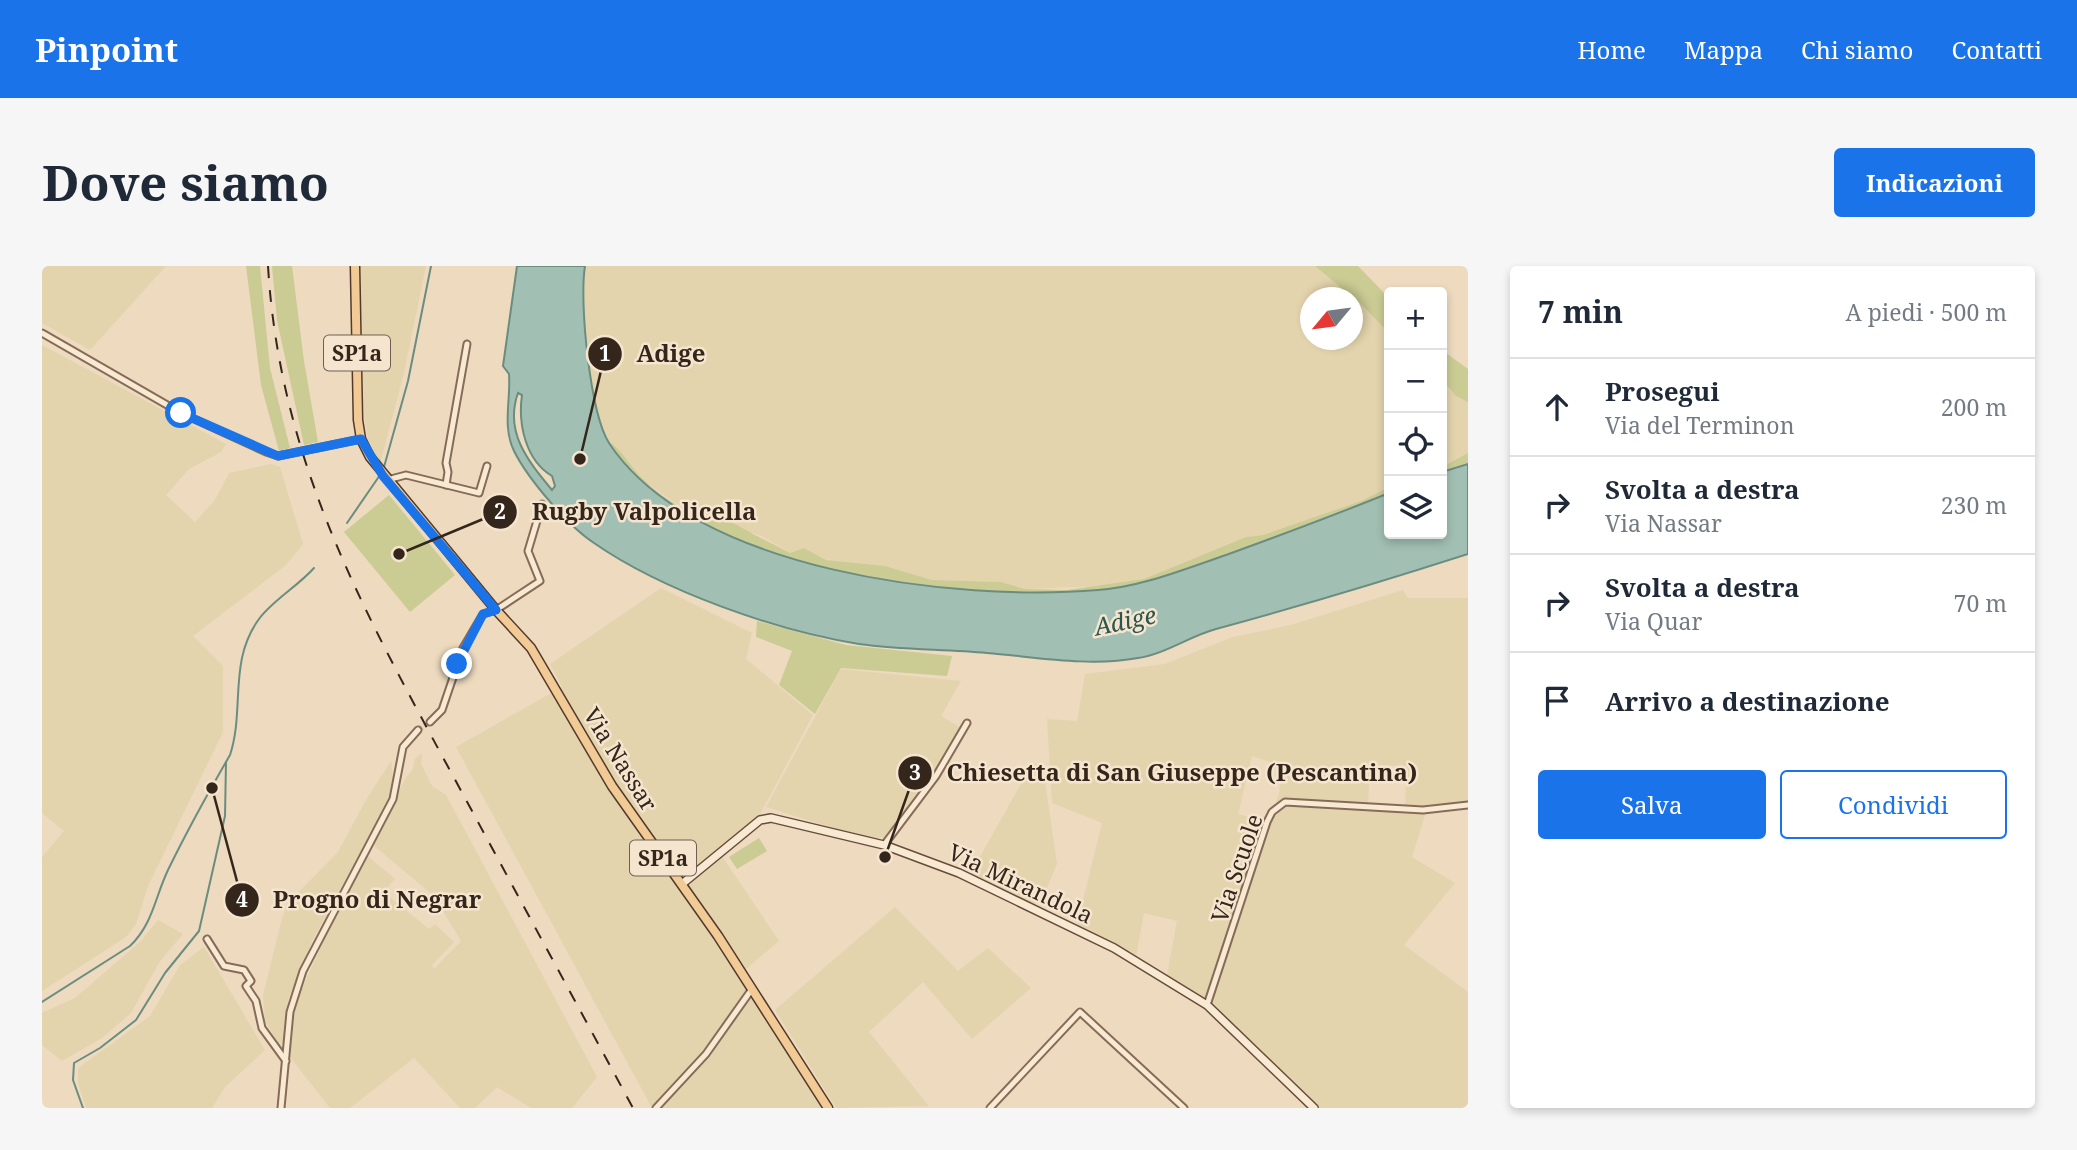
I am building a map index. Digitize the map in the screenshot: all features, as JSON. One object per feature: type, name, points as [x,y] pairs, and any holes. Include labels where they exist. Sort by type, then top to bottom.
[{"type":"main road","name":"Via Nassar","points":[[355,266],[361,439],[373,463],[531,648],[612,786],[682,884],[828,1108]]},
{"type":"street","points":[[42,333],[181,413],[278,456],[361,439]]},
{"type":"street","points":[[446,485],[446,463],[467,344]]},
{"type":"street","points":[[385,478],[406,475],[479,493],[487,466]]},
{"type":"street","points":[[430,722],[442,710],[470,636],[483,614],[496,610],[540,581],[528,551],[542,504]]},
{"type":"street","points":[[884,845],[936,776],[967,723]]},
{"type":"street","points":[[281,1108],[290,1013],[303,971],[393,799],[403,747],[418,730]]},
{"type":"street","name":"Via Scuole","points":[[1207,1005],[1267,822],[1278,805],[1285,802],[1423,810],[1468,805]]},
{"type":"street","name":"Via Mirandola","points":[[682,884],[760,820],[771,818],[884,845],[959,873],[1114,948],[1207,1005],[1314,1108]]},
{"type":"street","points":[[207,939],[224,966],[244,970],[251,981],[246,986],[256,1001],[262,1028],[286,1061]]},
{"type":"street","points":[[656,1108],[706,1054],[752,989]]},
{"type":"street","points":[[990,1108],[1080,1012],[1184,1108]]},
{"type":"shaded area","points":[[42,266],[166,266],[90,350],[42,323]]},
{"type":"shaded area","points":[[360,266],[426,266],[404,373],[380,464],[368,439],[364,416]]},
{"type":"shaded area","points":[[582,266],[1315,266],[1341,287],[1300,287],[1300,350],[1363,350],[1363,305],[1384,328],[1384,490],[1361,501],[1263,535],[1246,537],[1144,579],[1104,586],[1025,589],[1001,582],[932,580],[885,566],[826,560],[804,548],[790,553],[762,536],[740,529],[731,521],[708,517],[675,503],[642,479],[607,440],[582,384]]},
{"type":"shaded area","points":[[42,345],[226,444],[221,452],[189,469],[166,495],[195,522],[215,500],[229,473],[271,464],[280,467],[303,544],[286,565],[193,636],[223,666],[223,732],[148,886],[136,924],[126,937],[42,991],[42,857],[64,831],[42,813]]},
{"type":"shaded area","points":[[1447,383],[1468,402],[1468,453],[1447,464]]},
{"type":"shaded area","points":[[661,588],[752,633],[746,659],[813,715],[758,818],[718,850],[779,941],[738,976],[822,1108],[652,1108],[456,747],[562,687],[550,664]]},
{"type":"shaded area","points":[[1403,590],[1408,598],[1468,598],[1468,801],[1428,805],[1412,857],[1455,883],[1404,945],[1468,992],[1468,1108],[1318,1108],[1212,1004],[1167,975],[1177,921],[1144,913],[1136,956],[1077,925],[1102,823],[1052,803],[1047,719],[1077,721],[1085,674],[1165,664],[1233,637],[1291,625]],"holes":[[[1252,756],[1271,762],[1281,773],[1279,793],[1270,823],[1238,814]],[[1370,765],[1407,766],[1405,807],[1368,803]]]},
{"type":"shaded area","points":[[841,669],[961,681],[941,716],[961,728],[929,779],[894,829],[885,837],[869,839],[766,807]]},
{"type":"shaded area","points":[[422,753],[421,764],[432,786],[446,795],[597,1077],[572,1108],[531,1108],[497,1087],[475,1108],[460,1108],[414,1058],[350,1108],[330,1108],[290,1057],[294,1015],[300,993],[331,925],[368,856],[395,879],[383,892],[429,929],[435,924],[454,942],[432,965],[434,969],[461,941],[434,896],[373,845],[406,777],[412,771],[415,759]]},
{"type":"shaded area","points":[[391,761],[393,780],[390,797],[312,941],[288,1000],[284,1039],[279,1046],[265,1020],[263,995],[282,918],[290,901],[338,852]]},
{"type":"shaded area","points":[[1033,763],[1043,767],[1057,864],[1041,902],[1030,905],[970,874]]},
{"type":"shaded area","points":[[895,907],[958,971],[988,948],[1031,988],[972,1039],[923,982],[869,1032],[929,1106],[836,1108],[775,1010]]},
{"type":"shaded area","points":[[158,920],[183,934],[160,961],[131,1013],[102,1038],[62,1061],[42,1045],[42,1013],[75,998],[141,941]]},
{"type":"shaded area","points":[[204,947],[265,1050],[225,1087],[212,1108],[86,1108],[78,1083],[78,1068],[150,1016],[180,965]]},
{"type":"green space","points":[[246,266],[260,266],[270,368],[290,448],[279,451],[261,385]]},
{"type":"green space","points":[[272,266],[292,266],[318,442],[304,445],[277,320]]},
{"type":"green space","points":[[1315,266],[1358,266],[1384,293],[1384,328],[1363,306],[1363,287],[1340,287]]},
{"type":"green space","points":[[1447,354],[1468,369],[1468,402],[1456,396],[1447,385]]},
{"type":"green space","points":[[607,440],[644,480],[669,500],[700,515],[720,515],[790,553],[804,548],[826,560],[885,566],[932,580],[1001,582],[1025,589],[1067,590],[1144,579],[1246,537],[1263,535],[1361,501],[1384,490],[1384,504],[1195,565],[1171,581],[1025,601],[771,562],[634,487]]},
{"type":"green space","points":[[1468,453],[1468,475],[1447,480],[1447,464]]},
{"type":"green space","points":[[389,495],[455,575],[410,612],[344,532]]},
{"type":"green space","points":[[757,621],[846,645],[952,656],[947,676],[841,668],[815,714],[779,685],[792,651],[756,637]]},
{"type":"green space","points":[[759,838],[767,851],[737,869],[729,857]]},
{"type":"water","name":"Adige","points":[[517,266],[585,266],[585,329],[596,408],[609,443],[649,487],[701,522],[764,549],[833,569],[904,583],[974,590],[1040,592],[1114,588],[1195,566],[1384,495],[1384,539],[1447,539],[1447,470],[1468,464],[1468,554],[1206,632],[1148,656],[1119,661],[1062,660],[891,647],[827,638],[757,619],[687,593],[622,561],[584,535],[550,501],[514,451],[508,432],[509,374],[503,366]],"holes":[[[518,393],[522,395],[525,440],[535,461],[552,476],[555,486],[552,490],[527,457],[516,433],[514,407]]]},
{"type":"waterway","points":[[384,467],[408,381],[431,266]]},
{"type":"waterway","points":[[347,523],[380,475]]},
{"type":"waterway","points":[[42,1002],[130,946],[144,929],[175,855],[230,755],[240,669],[249,635],[264,612],[314,568]]},
{"type":"waterway","points":[[83,1108],[73,1080],[74,1063],[100,1048],[136,1020],[165,973],[199,931],[225,816],[226,762]]},
{"type":"tunnel","points":[[418,730],[430,722]]},
{"type":"railway","points":[[268,266],[276,339],[290,408],[309,474],[334,538],[392,662],[633,1108]]},
{"type":"place","name":"Adige","points":[[580,459]]},
{"type":"place","name":"Rugby Valpolicella","points":[[399,554]]},
{"type":"place","name":"Progno di Negrar","points":[[212,788]]},
{"type":"place","name":"Chiesetta di San Giuseppe (Pescantina)","points":[[885,857]]},
{"type":"route","points":[[181,413],[278,456],[361,439],[383,476],[496,610],[483,614],[457,664]]}]
